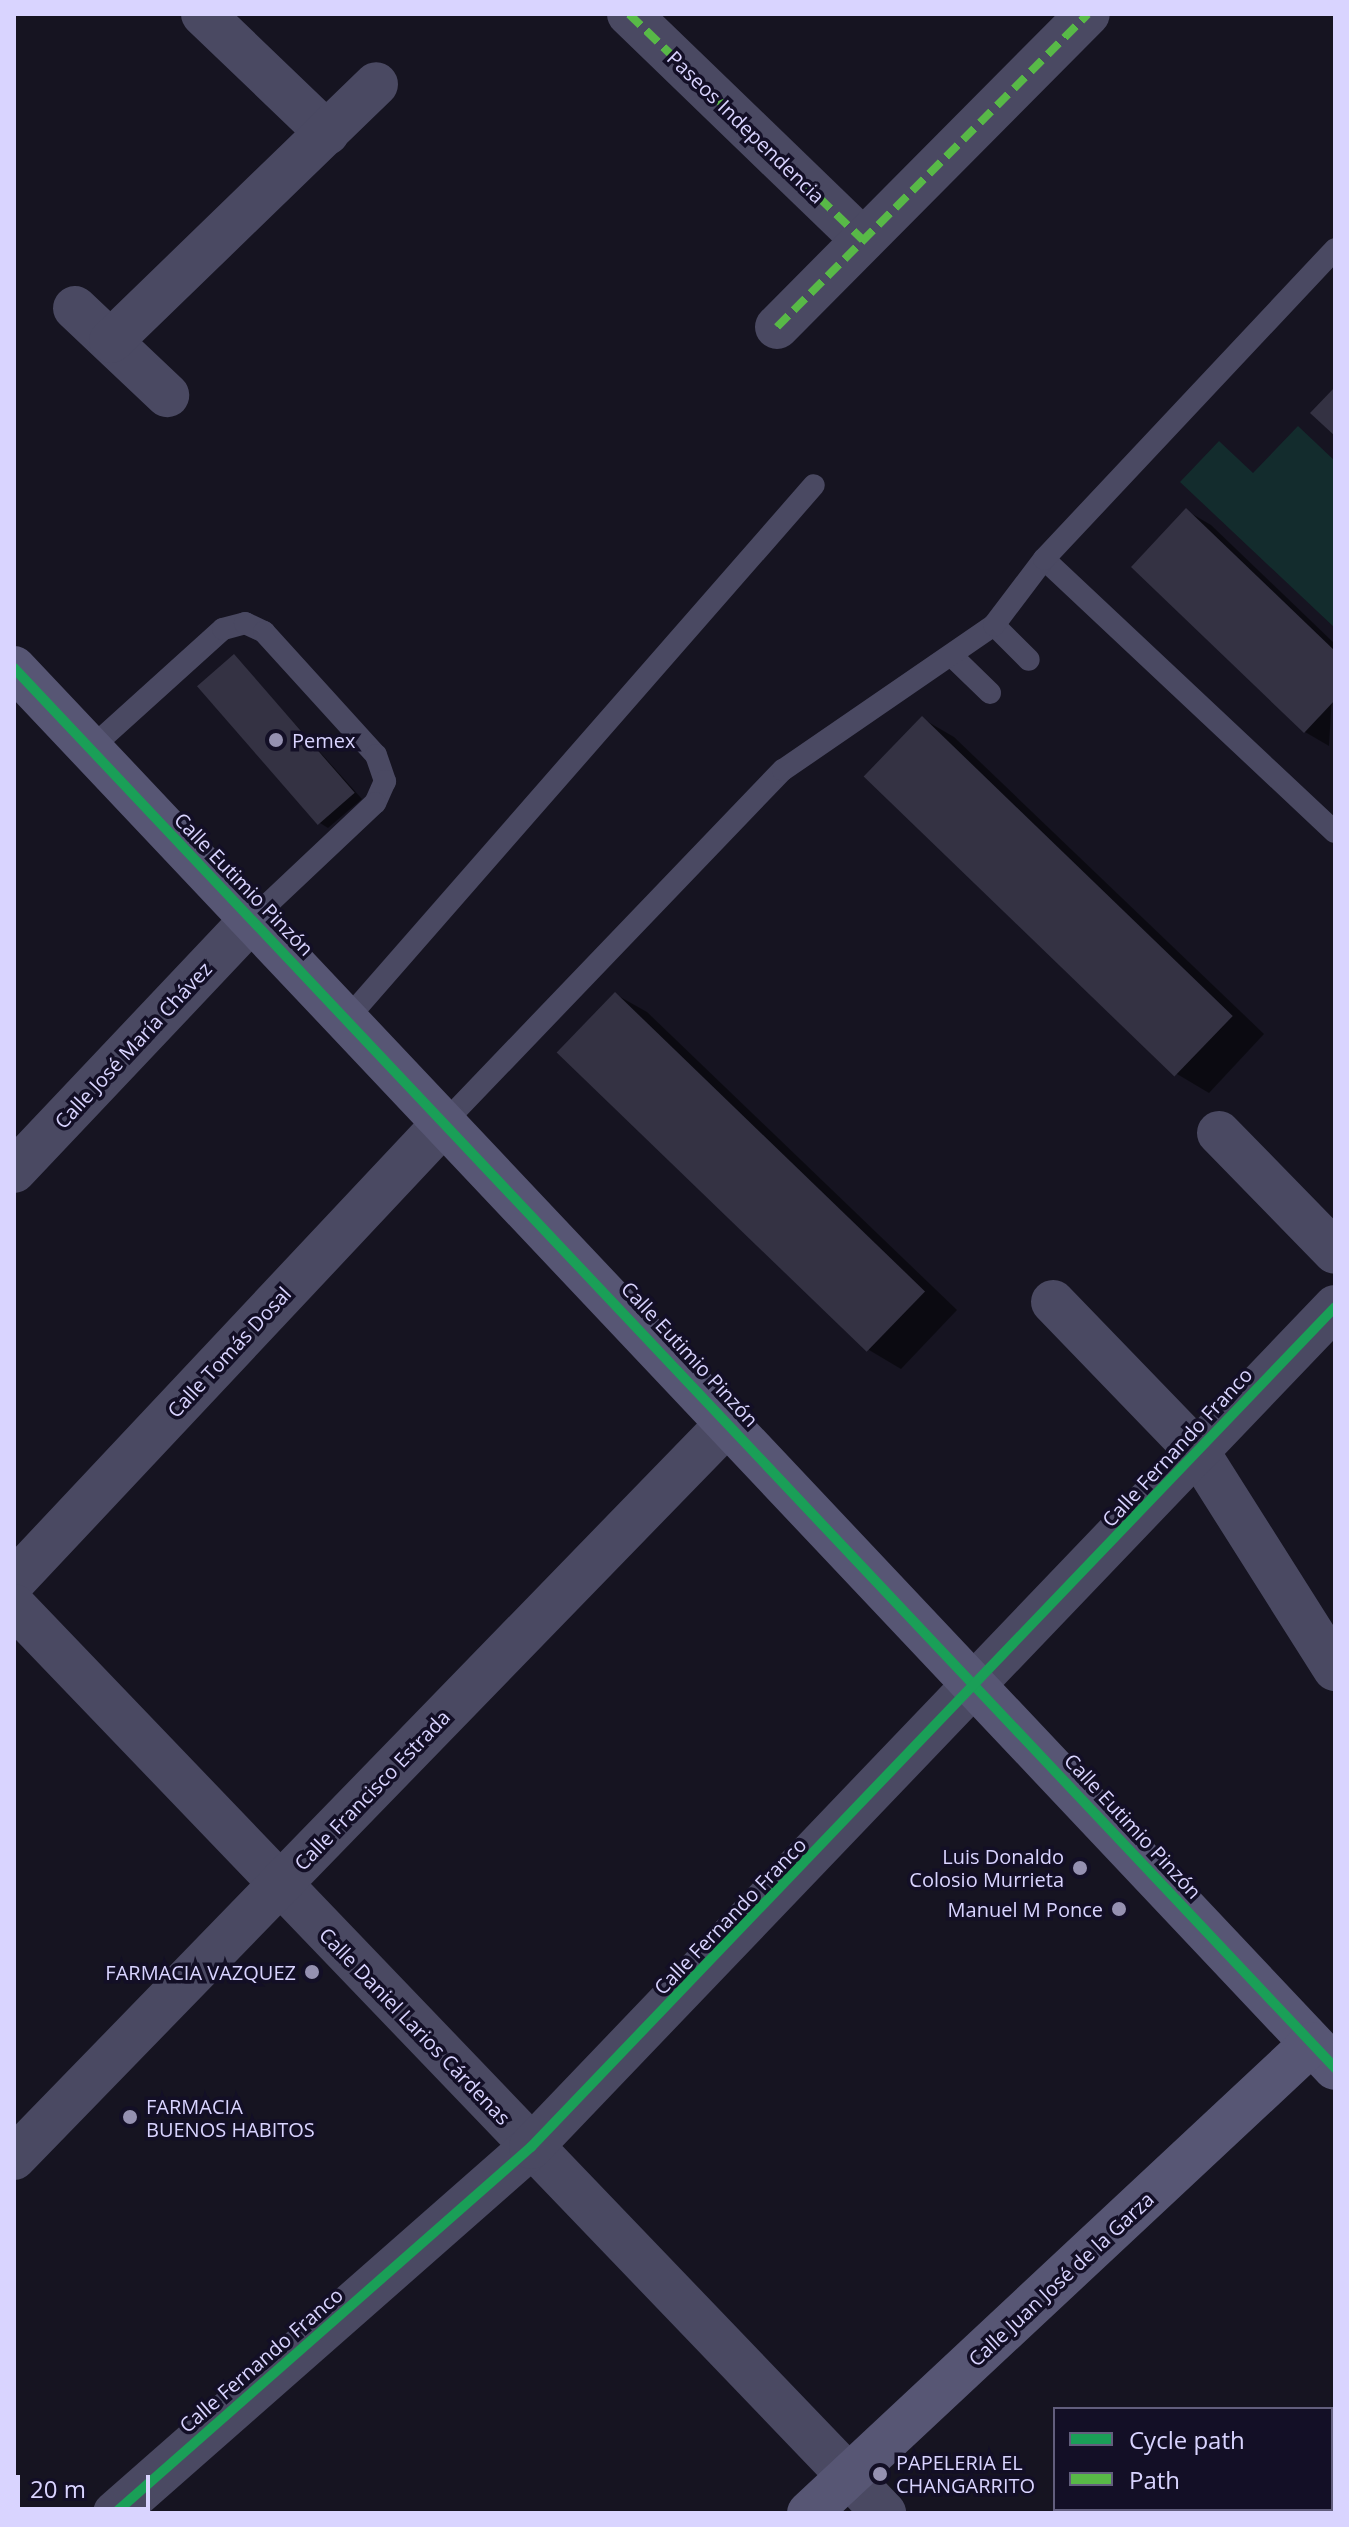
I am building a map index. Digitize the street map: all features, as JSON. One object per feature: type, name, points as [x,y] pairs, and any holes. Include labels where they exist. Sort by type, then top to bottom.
[{"type":"street","points":[[203,14],[327,133]]},
{"type":"street","name":"Paseos Independencia","points":[[629,14],[863,240]]},
{"type":"street","points":[[777,327],[1088,14]]},
{"type":"street","points":[[111,341],[376,84]]},
{"type":"street","points":[[75,308],[167,395]]},
{"type":"street","name":"Calle Eutimio Pinzón","points":[[14,668],[978,1686],[1323,2056]]},
{"type":"street","name":"Calle José María Chávez","points":[[14,1171],[252,919]]},
{"type":"street","name":"Calle Tomás Dosal","points":[[14,1581],[445,1122]]},
{"type":"street","points":[[1219,1133],[1335,1252]]},
{"type":"street","points":[[1053,1302],[1197,1451],[1335,1669]]},
{"type":"street","name":"Calle Fernando Franco","points":[[115,2513],[531,2147],[978,1686],[1335,1307]]},
{"type":"street","name":"Calle Francisco Estrada","points":[[14,2158],[729,1422]]},
{"type":"street","name":"Calle Daniel Larios Cárdenas","points":[[14,1606],[848,2479],[884,2513]]},
{"type":"street","name":"Calle Juan José de la Garza","points":[[809,2513],[1323,2056]]},
{"type":"lane","points":[[445,1122],[783,770],[994,625],[1044,559],[1335,249]]},
{"type":"lane","points":[[347,1019],[814,485]]},
{"type":"lane","points":[[1044,559],[1331,819]]},
{"type":"lane","points":[[90,749],[223,629],[245,623],[264,632],[376,755],[385,781],[375,803],[252,919]]},
{"type":"lane","points":[[994,625],[1029,660]]},
{"type":"lane","points":[[952,656],[990,693]]},
{"type":"green space","points":[[1298,426],[1335,461],[1335,628],[1180,482],[1219,441],[1253,473]]},
{"type":"building","points":[[1335,387],[1335,436],[1310,413]]},
{"type":"building","points":[[1186,508],[1335,651],[1335,700],[1304,733],[1131,567]]},
{"type":"building","name":"Pemex","points":[[234,654],[355,793],[318,825],[197,686]]},
{"type":"building","points":[[922,716],[1233,1016],[1174,1077],[864,776]]},
{"type":"building","points":[[615,992],[925,1291],[867,1352],[557,1052]]},
{"type":"marked path","points":[[629,14],[863,240]]},
{"type":"marked path","points":[[777,327],[1088,14]]},
{"type":"cycle path","points":[[14,668],[1335,2068]]},
{"type":"cycle path","points":[[115,2513],[531,2147],[1335,1307]]},
{"type":"place","name":"Pemex","points":[[276,740]]},
{"type":"place","name":"Luis Donaldo Colosio Murrieta","points":[[1080,1868]]},
{"type":"place","name":"Manuel M Ponce","points":[[1119,1909]]},
{"type":"place","name":"FARMACIA VAZQUEZ","points":[[312,1972]]},
{"type":"place","name":"FARMACIA BUENOS HABITOS","points":[[130,2117]]},
{"type":"place","name":"PAPELERIA EL CHANGARRITO","points":[[880,2474]]}]
